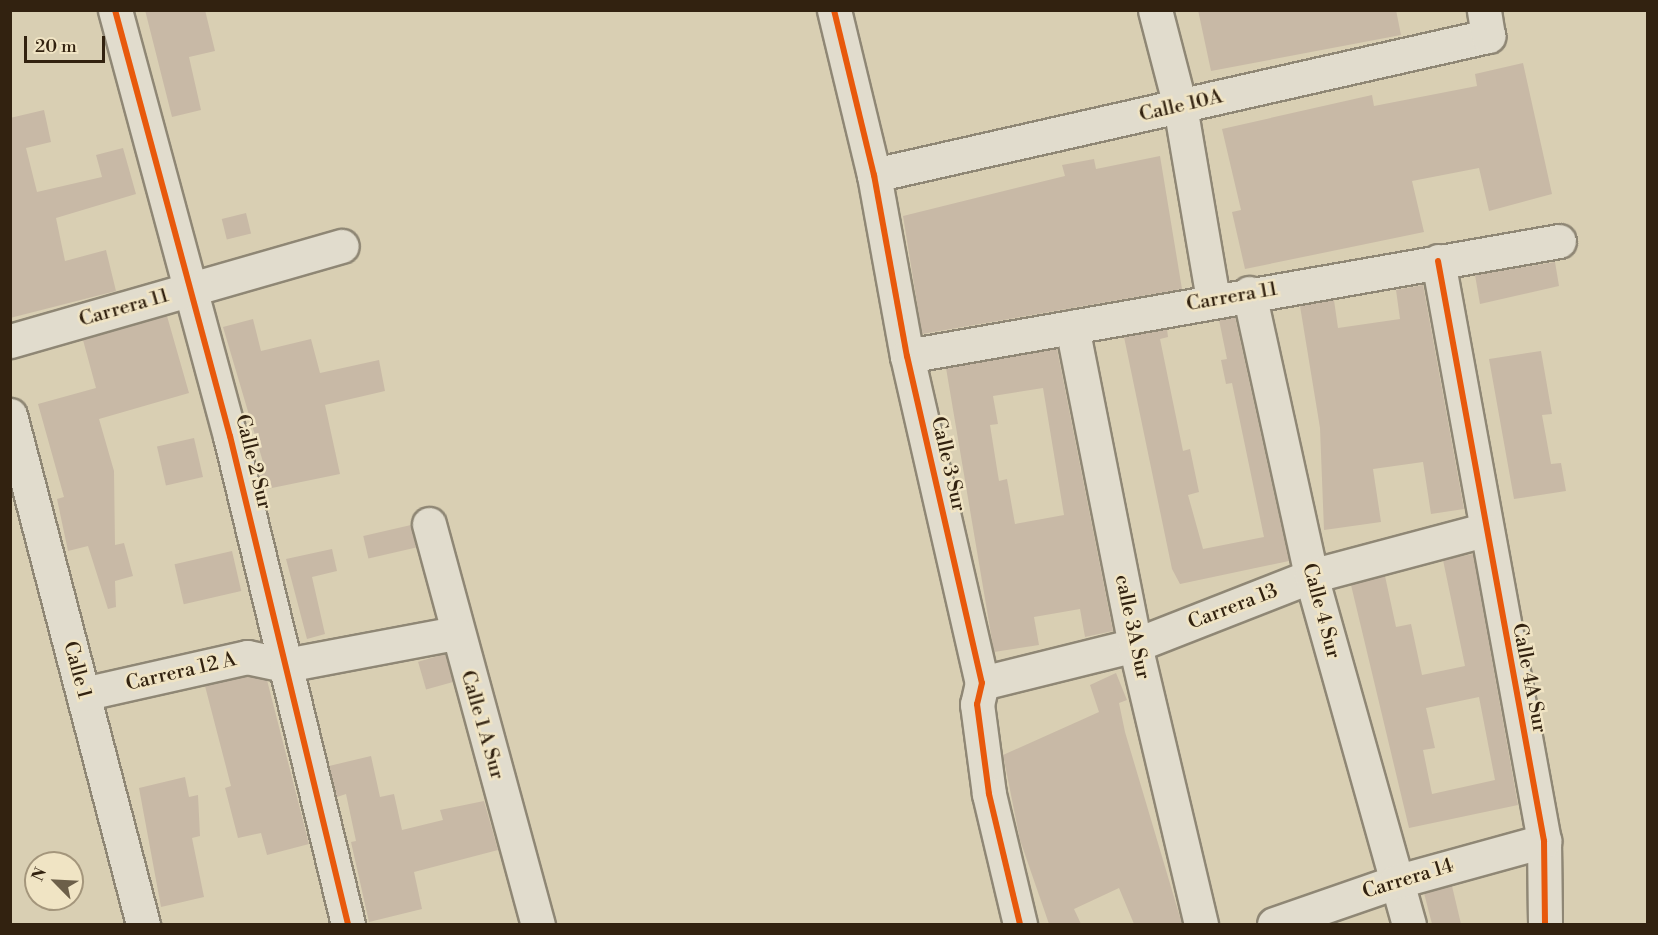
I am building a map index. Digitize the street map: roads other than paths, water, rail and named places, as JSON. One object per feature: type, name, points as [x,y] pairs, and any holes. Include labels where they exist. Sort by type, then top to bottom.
[{"type":"street","name":"Calle 2 Sur","points":[[115,10],[286,665],[348,924]]},
{"type":"street","name":"Calle 3 Sur","points":[[834,10],[874,175],[907,356],[982,683],[978,704],[989,794],[1020,924]]},
{"type":"street","points":[[1155,10],[1180,106],[1214,300]]},
{"type":"street","name":"Calle 10A","points":[[874,175],[1180,106],[1486,23]]},
{"type":"street","name":"Carrera 11","points":[[907,356],[1250,293],[1559,241]]},
{"type":"street","name":"Carrera 11","points":[[10,341],[342,246]]},
{"type":"street","name":"Calle 4A Sur","points":[[1438,261],[1484,530],[1544,841],[1545,924]]},
{"type":"street","name":"Calle 4 Sur","points":[[1250,293],[1311,576],[1395,882],[1409,924]]},
{"type":"street","name":"calle 3A Sur","points":[[1072,327],[1135,645],[1201,924]]},
{"type":"street","name":"Calle 1","points":[[10,415],[143,924]]},
{"type":"street","name":"Calle 1 A Sur","points":[[429,524],[456,633],[538,924]]},
{"type":"street","name":"Carrera 13","points":[[982,683],[1135,645],[1311,576],[1484,530]]},
{"type":"street","name":"Carrera 12 A","points":[[83,694],[247,657],[286,665],[456,633]]},
{"type":"street","name":"Carrera 14","points":[[1274,924],[1395,882],[1544,841]]}]
